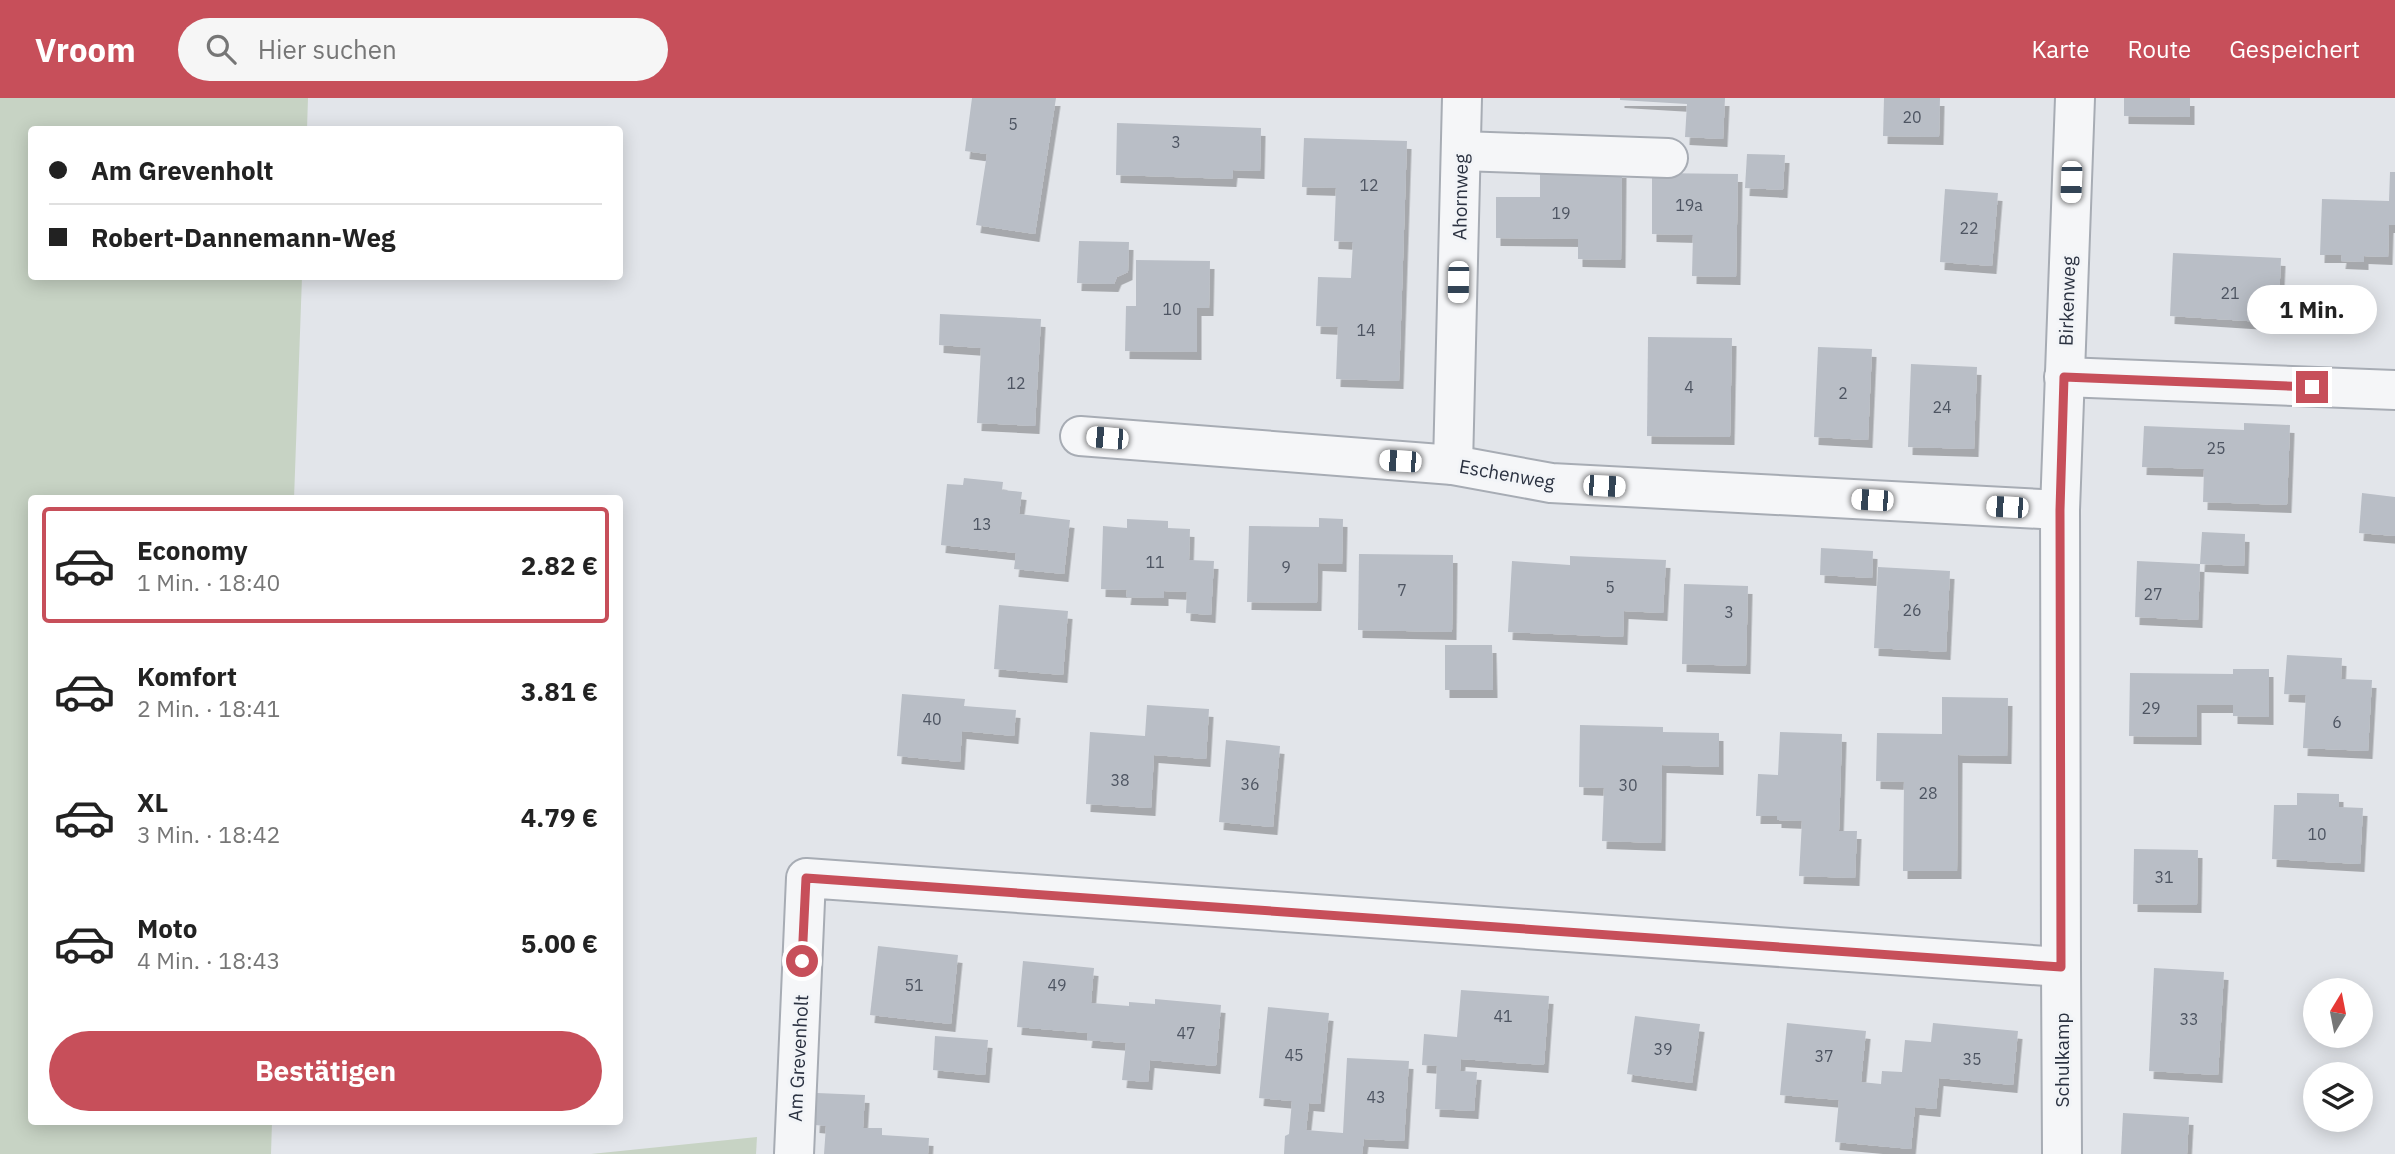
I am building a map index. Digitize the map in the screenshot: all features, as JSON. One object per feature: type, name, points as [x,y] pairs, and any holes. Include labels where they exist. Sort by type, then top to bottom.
[{"type":"street","name":"Ahornweg","points":[[1453,465],[1462,98]]},
{"type":"street","name":"Birkenweg","points":[[2061,967],[2060,510],[2075,98]]},
{"type":"street","points":[[1461,151],[1668,158]]},
{"type":"street","points":[[2064,377],[2395,390]]},
{"type":"street","name":"Eschenweg","points":[[1080,436],[1453,465],[1551,483],[2060,510]]},
{"type":"street","name":"Am Grevenholt","points":[[794,1154],[806,878],[2061,967]]},
{"type":"street","name":"Schulkamp","points":[[2061,967],[2062,1154]]},
{"type":"green space","points":[[0,98],[308,98],[307,126],[28,126],[28,280],[302,280],[294,495],[28,495],[28,1125],[272,1125],[271,1154],[0,1154]]},
{"type":"green space","points":[[757,1137],[756,1154],[591,1154]]},
{"type":"building","points":[[972,98],[1056,98],[1035,234],[976,225],[987,154],[965,151]]},
{"type":"building","points":[[1620,98],[1725,98],[1723,139],[1685,137],[1687,104]]},
{"type":"building","points":[[1884,98],[1940,98],[1939,137],[1883,136]]},
{"type":"building","points":[[2124,98],[2190,98],[2190,117],[2124,116]]},
{"type":"building","points":[[1117,123],[1261,128],[1260,171],[1233,170],[1232,179],[1116,175]]},
{"type":"building","points":[[1304,138],[1407,141],[1399,381],[1336,379],[1338,327],[1316,326],[1318,277],[1351,278],[1353,242],[1334,241],[1336,188],[1302,187]]},
{"type":"building","points":[[1747,154],[1785,155],[1783,190],[1745,188]]},
{"type":"building","points":[[1540,169],[1622,170],[1621,260],[1578,259],[1578,239],[1496,238],[1496,197],[1540,197]]},
{"type":"building","points":[[2390,172],[2395,172],[2395,225],[2389,225],[2388,257],[2364,256],[2364,262],[2341,261],[2342,255],[2320,255],[2322,199],[2389,201]]},
{"type":"building","points":[[1652,173],[1738,174],[1736,277],[1692,276],[1693,235],[1652,234]]},
{"type":"building","points":[[1945,189],[1998,193],[1992,266],[1940,262]]},
{"type":"building","points":[[1079,241],[1129,242],[1128,272],[1117,277],[1114,284],[1077,283]]},
{"type":"building","points":[[2173,253],[2281,258],[2278,323],[2170,316]]},
{"type":"building","points":[[1136,260],[1210,261],[1209,308],[1197,308],[1197,352],[1125,351],[1126,306],[1136,306]]},
{"type":"building","points":[[940,314],[1041,319],[1035,426],[977,423],[981,348],[939,345]]},
{"type":"building","points":[[1648,337],[1732,338],[1730,437],[1647,436]]},
{"type":"building","points":[[1818,347],[1872,349],[1868,440],[1814,437]]},
{"type":"building","points":[[1911,364],[1977,367],[1974,449],[1908,447]]},
{"type":"building","points":[[2244,423],[2290,425],[2287,505],[2203,502],[2204,469],[2142,467],[2144,426],[2244,430]]},
{"type":"building","points":[[964,478],[1003,482],[1002,490],[1022,492],[1019,514],[1070,520],[1064,574],[1014,569],[1016,553],[941,545],[947,484],[963,485]]},
{"type":"building","points":[[2362,493],[2395,497],[2395,536],[2359,533]]},
{"type":"building","points":[[1319,518],[1343,519],[1342,564],[1318,563],[1317,603],[1247,602],[1249,526],[1319,527]]},
{"type":"building","points":[[1127,519],[1168,521],[1168,528],[1190,529],[1189,560],[1214,561],[1211,615],[1186,613],[1187,592],[1164,591],[1164,598],[1126,597],[1127,590],[1101,589],[1103,526],[1127,528]]},
{"type":"building","points":[[2202,532],[2245,534],[2244,566],[2200,564]]},
{"type":"building","points":[[1821,548],[1873,551],[1872,578],[1820,575]]},
{"type":"building","points":[[1359,554],[1453,555],[1452,632],[1358,630]]},
{"type":"building","points":[[1570,556],[1666,560],[1663,613],[1624,611],[1623,637],[1508,632],[1512,561],[1570,565]]},
{"type":"building","points":[[2137,561],[2200,564],[2198,620],[2135,617]]},
{"type":"building","points":[[1878,567],[1950,571],[1946,652],[1874,648]]},
{"type":"building","points":[[1684,584],[1748,586],[1746,666],[1682,664]]},
{"type":"building","points":[[999,605],[1068,611],[1063,675],[994,669]]},
{"type":"building","points":[[1445,645],[1492,645],[1493,690],[1445,690]]},
{"type":"building","points":[[2287,655],[2342,658],[2341,679],[2372,680],[2368,751],[2303,748],[2306,695],[2284,694]]},
{"type":"building","points":[[2233,669],[2269,669],[2269,717],[2233,716],[2233,705],[2197,705],[2197,737],[2129,736],[2130,673],[2233,674]]},
{"type":"building","points":[[902,694],[965,699],[964,706],[1016,710],[1014,736],[962,731],[960,762],[897,756]]},
{"type":"building","points":[[1942,697],[2008,698],[2007,756],[1958,755],[1957,871],[1903,871],[1904,782],[1876,781],[1877,733],[1942,734]]},
{"type":"building","points":[[1147,705],[1209,709],[1206,759],[1154,755],[1151,808],[1086,804],[1090,732],[1145,736]]},
{"type":"building","points":[[1580,725],[1663,727],[1663,732],[1719,733],[1719,767],[1662,765],[1661,843],[1602,841],[1604,788],[1579,787]]},
{"type":"building","points":[[1780,732],[1842,734],[1839,831],[1857,831],[1855,878],[1799,876],[1802,821],[1777,820],[1777,816],[1756,816],[1758,774],[1778,775]]},
{"type":"building","points":[[1226,740],[1280,746],[1273,827],[1219,822]]},
{"type":"building","points":[[2297,793],[2339,794],[2339,807],[2363,808],[2360,864],[2272,859],[2274,805],[2297,805]]},
{"type":"building","points":[[2134,849],[2198,850],[2197,905],[2133,904]]},
{"type":"building","points":[[878,946],[958,955],[951,1024],[870,1015]]},
{"type":"building","points":[[1023,961],[1094,968],[1091,1003],[1129,1006],[1129,1002],[1155,1004],[1155,999],[1221,1005],[1216,1066],[1150,1060],[1148,1082],[1122,1080],[1126,1043],[1087,1040],[1088,1033],[1017,1027]]},
{"type":"building","points":[[2154,968],[2224,972],[2218,1075],[2149,1071]]},
{"type":"building","points":[[1461,990],[1549,996],[1544,1065],[1461,1059],[1460,1071],[1477,1072],[1474,1111],[1435,1109],[1437,1066],[1422,1065],[1424,1034],[1457,1037]]},
{"type":"building","points":[[1268,1007],[1329,1013],[1320,1104],[1309,1103],[1306,1130],[1343,1133],[1347,1058],[1409,1061],[1404,1141],[1364,1139],[1362,1154],[1284,1154],[1292,1101],[1259,1098]]},
{"type":"building","points":[[1635,1016],[1700,1024],[1692,1083],[1627,1074]]},
{"type":"building","points":[[1787,1023],[1866,1031],[1861,1082],[1881,1084],[1882,1071],[1902,1072],[1905,1040],[1931,1042],[1933,1023],[2018,1031],[2013,1085],[1939,1078],[1936,1109],[1915,1107],[1911,1149],[1835,1142],[1839,1100],[1780,1095]]},
{"type":"building","points":[[935,1036],[988,1040],[985,1075],[933,1070]]},
{"type":"building","points":[[817,1093],[865,1095],[863,1128],[882,1128],[882,1135],[929,1138],[928,1154],[824,1154],[826,1126],[815,1125]]},
{"type":"building","points":[[2123,1113],[2189,1117],[2187,1154],[2121,1154]]},
{"type":"route","points":[[802,961],[806,878],[2061,967],[2060,510],[2064,377],[2312,387]]}]
